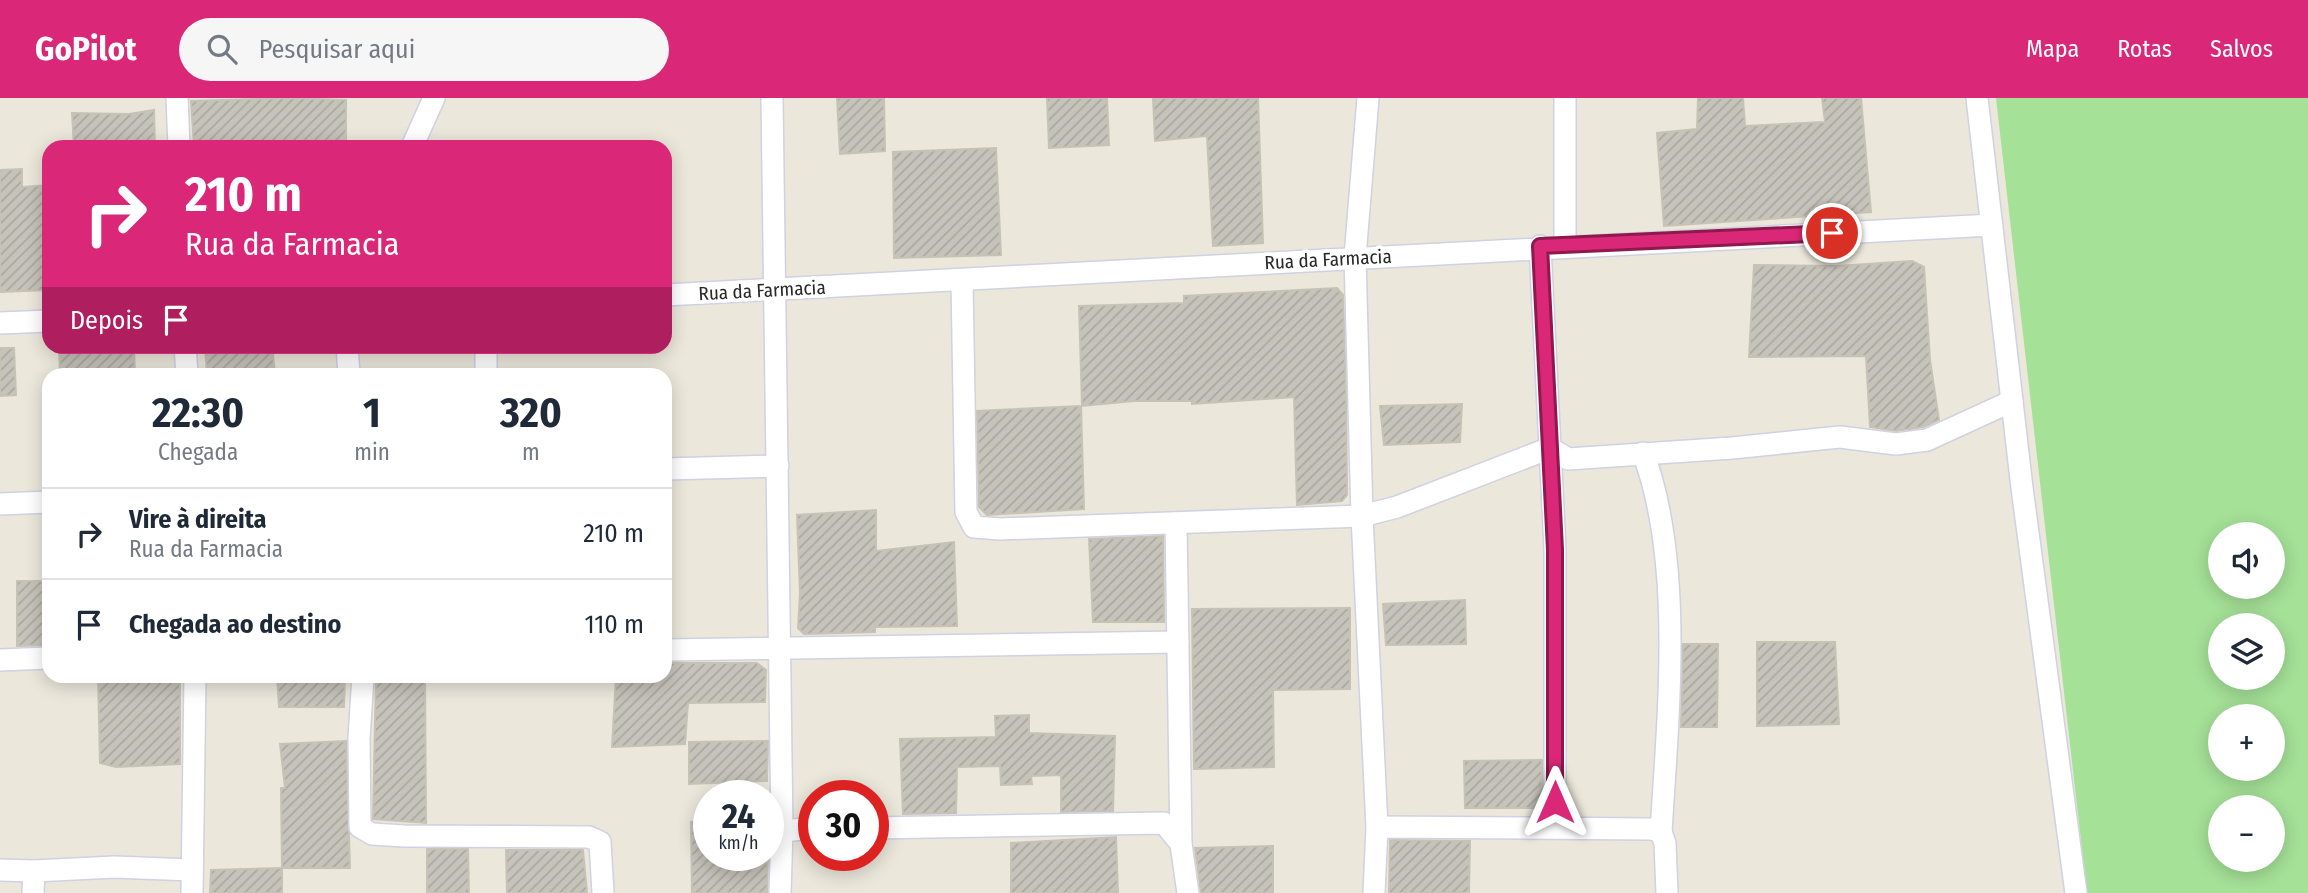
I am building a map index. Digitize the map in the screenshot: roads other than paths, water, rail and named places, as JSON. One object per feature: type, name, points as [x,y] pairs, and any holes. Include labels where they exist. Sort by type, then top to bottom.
[{"type":"street","points":[[177,98],[179,140]]},
{"type":"street","points":[[415,140],[434,98]]},
{"type":"street","points":[[772,98],[777,289],[781,780]]},
{"type":"street","points":[[1368,98],[1354,257],[1362,516],[1377,827],[1374,893]]},
{"type":"street","points":[[1564,98],[1565,246]]},
{"type":"street","points":[[1978,98],[2012,401],[2076,893]]},
{"type":"street","name":"Rua da Farmacia","points":[[672,295],[962,282],[1540,246],[1992,225]]},
{"type":"street","points":[[1540,246],[1555,550],[1555,828]]},
{"type":"street","points":[[962,282],[966,512],[974,527],[999,529],[1362,516],[1397,507],[1550,448]]},
{"type":"street","points":[[0,323],[42,321]]},
{"type":"street","points":[[1550,448],[1568,459],[1732,448],[1840,437],[1896,444],[1927,440],[2012,401]]},
{"type":"street","points":[[1643,453],[1653,479],[1662,535],[1670,621],[1669,708],[1661,832],[1665,843],[1667,893]]},
{"type":"street","points":[[672,469],[779,467]]},
{"type":"street","points":[[0,504],[42,502]]},
{"type":"street","points":[[1176,523],[1181,844],[1188,893]]},
{"type":"street","points":[[672,650],[1178,642]]},
{"type":"street","points":[[0,660],[42,658]]},
{"type":"street","points":[[192,893],[195,683]]},
{"type":"street","points":[[363,683],[360,827],[372,834],[404,836],[589,837],[600,842],[603,893]]},
{"type":"street","points":[[889,828],[1164,823],[1181,844]]},
{"type":"street","points":[[1377,827],[1651,829],[1661,832]]},
{"type":"street","points":[[0,870],[34,871],[114,866],[192,870]]},
{"type":"street","points":[[33,893],[34,871]]},
{"type":"street","points":[[780,893],[781,871]]}]
